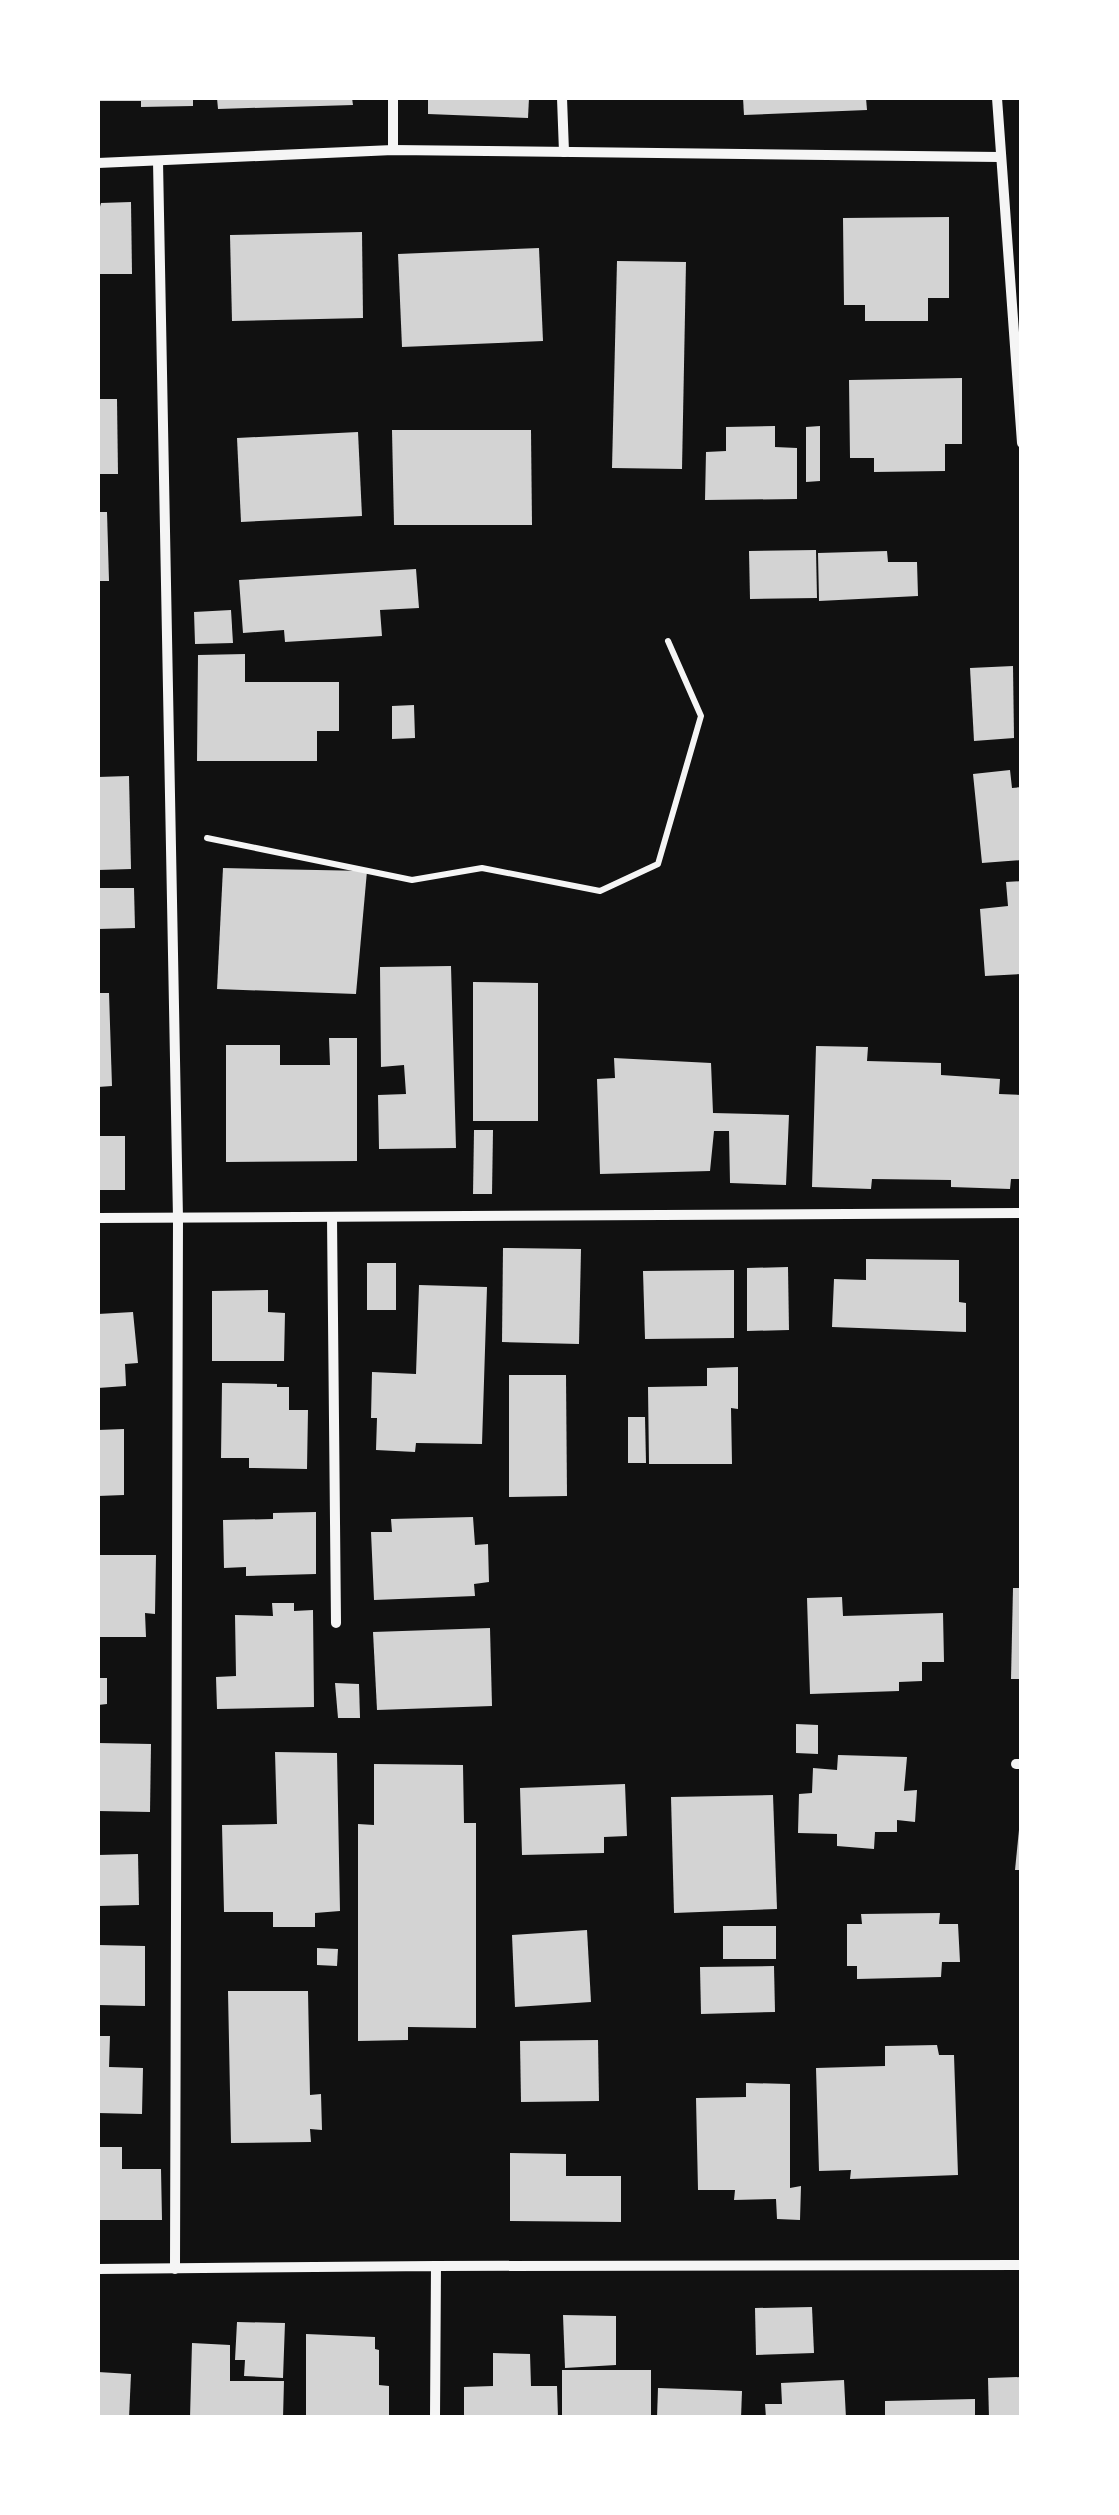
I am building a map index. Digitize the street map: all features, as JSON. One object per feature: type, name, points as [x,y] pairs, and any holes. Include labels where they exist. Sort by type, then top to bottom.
[{"type":"street","points":[[393,98],[393,150]]},
{"type":"street","points":[[562,98],[564,152]]},
{"type":"street","points":[[997,98],[1016,288],[1022,443]]},
{"type":"street","points":[[98,163],[393,150],[1000,158]]},
{"type":"street","points":[[158,161],[178,1218],[175,2268]]},
{"type":"street","points":[[98,1218],[1022,1213]]},
{"type":"street","points":[[332,1217],[336,1623]]},
{"type":"street","points":[[98,2269],[1022,2265]]},
{"type":"street","points":[[435,2418],[436,2266]]},
{"type":"path","points":[[172,831],[412,880],[482,868],[600,891],[658,864],[701,716],[668,641]]},
{"type":"building","points":[[98,98],[193,98],[193,106],[141,107],[141,101]]},
{"type":"building","points":[[217,98],[352,98],[353,105],[218,109]]},
{"type":"building","points":[[428,98],[529,98],[528,118],[428,114]]},
{"type":"building","points":[[743,98],[866,98],[867,110],[744,115]]},
{"type":"building","points":[[131,202],[132,274],[98,274],[101,203]]},
{"type":"building","points":[[949,217],[949,298],[928,298],[928,321],[865,321],[865,305],[844,305],[843,218]]},
{"type":"building","points":[[362,232],[363,318],[232,321],[230,235]]},
{"type":"building","points":[[539,248],[543,341],[402,347],[398,254]]},
{"type":"building","points":[[617,261],[686,262],[682,469],[612,468]]},
{"type":"building","points":[[962,378],[962,444],[945,444],[945,471],[874,472],[874,458],[850,458],[849,380]]},
{"type":"building","points":[[98,399],[117,399],[118,474],[98,474]]},
{"type":"building","points":[[775,426],[775,447],[797,448],[797,499],[705,500],[706,452],[726,451],[726,427]]},
{"type":"building","points":[[820,426],[820,481],[806,482],[806,427]]},
{"type":"building","points":[[392,430],[531,430],[532,525],[394,525]]},
{"type":"building","points":[[358,432],[362,516],[241,522],[237,438]]},
{"type":"building","points":[[98,512],[107,512],[109,581],[98,581]]},
{"type":"building","points":[[816,550],[817,598],[750,599],[749,551]]},
{"type":"building","points":[[887,551],[888,562],[917,562],[918,596],[819,601],[818,553]]},
{"type":"building","points":[[416,569],[419,608],[380,610],[382,636],[285,642],[284,630],[243,633],[239,580]]},
{"type":"building","points":[[231,610],[233,643],[195,644],[194,612]]},
{"type":"building","points":[[245,654],[245,682],[339,682],[339,731],[317,731],[317,761],[197,761],[198,655]]},
{"type":"building","points":[[1013,666],[1014,738],[974,741],[970,668]]},
{"type":"building","points":[[414,705],[415,738],[392,739],[392,706]]},
{"type":"building","points":[[1010,770],[1012,788],[1022,787],[1022,860],[982,863],[973,774]]},
{"type":"building","points":[[129,776],[131,869],[98,870],[98,777]]},
{"type":"building","points":[[223,868],[367,871],[356,994],[217,989]]},
{"type":"building","points":[[1022,881],[1022,974],[985,976],[980,909],[1008,906],[1006,882]]},
{"type":"building","points":[[98,888],[134,888],[135,928],[98,929]]},
{"type":"building","points":[[451,966],[456,1148],[379,1149],[378,1095],[406,1094],[404,1065],[381,1067],[380,967]]},
{"type":"building","points":[[473,982],[538,983],[538,1121],[473,1121]]},
{"type":"building","points":[[98,993],[109,993],[112,1086],[98,1087]]},
{"type":"building","points":[[329,1038],[357,1038],[357,1161],[226,1162],[226,1045],[280,1045],[280,1065],[330,1065]]},
{"type":"building","points":[[816,1046],[868,1047],[867,1061],[941,1063],[941,1075],[1000,1079],[999,1094],[1022,1095],[1022,1179],[1011,1179],[1010,1189],[951,1187],[951,1180],[872,1179],[871,1189],[812,1187]]},
{"type":"building","points":[[614,1058],[711,1063],[713,1113],[789,1115],[786,1185],[730,1183],[729,1131],[714,1131],[710,1171],[600,1174],[597,1079],[615,1078]]},
{"type":"building","points":[[474,1130],[493,1130],[492,1194],[473,1194]]},
{"type":"building","points":[[98,1136],[125,1136],[125,1190],[98,1190]]},
{"type":"building","points":[[503,1248],[581,1249],[579,1344],[502,1342]]},
{"type":"building","points":[[866,1259],[959,1260],[959,1302],[966,1303],[966,1332],[832,1327],[834,1279],[866,1280]]},
{"type":"building","points":[[367,1263],[396,1263],[396,1310],[367,1310]]},
{"type":"building","points":[[788,1267],[789,1330],[747,1331],[747,1268]]},
{"type":"building","points":[[734,1270],[734,1338],[645,1339],[643,1271]]},
{"type":"building","points":[[419,1285],[487,1287],[482,1444],[416,1443],[415,1452],[376,1450],[377,1418],[371,1418],[372,1372],[416,1374]]},
{"type":"building","points":[[268,1290],[268,1312],[285,1313],[284,1361],[212,1361],[212,1291]]},
{"type":"building","points":[[133,1312],[138,1363],[125,1364],[126,1386],[98,1388],[98,1314]]},
{"type":"building","points":[[738,1367],[738,1409],[731,1408],[732,1464],[649,1464],[648,1387],[707,1386],[707,1368]]},
{"type":"building","points":[[509,1375],[566,1375],[567,1496],[509,1497]]},
{"type":"building","points":[[222,1383],[289,1387],[289,1410],[308,1410],[307,1469],[249,1468],[249,1458],[221,1458]]},
{"type":"building","points":[[628,1417],[645,1417],[646,1463],[628,1463]]},
{"type":"building","points":[[124,1429],[124,1495],[98,1496],[98,1430]]},
{"type":"building","points":[[316,1512],[316,1574],[246,1576],[246,1567],[224,1568],[223,1520],[273,1519],[273,1513]]},
{"type":"building","points":[[473,1517],[475,1545],[488,1544],[489,1582],[474,1584],[475,1596],[374,1600],[371,1532],[392,1532],[391,1519]]},
{"type":"building","points":[[98,1555],[156,1555],[155,1614],[145,1613],[146,1637],[98,1637]]},
{"type":"building","points":[[1013,1588],[1022,1588],[1022,1679],[1011,1679]]},
{"type":"building","points":[[842,1597],[843,1616],[943,1613],[944,1662],[922,1662],[922,1681],[899,1682],[899,1691],[810,1694],[807,1598]]},
{"type":"building","points":[[272,1603],[294,1603],[294,1611],[313,1610],[314,1707],[217,1709],[216,1677],[236,1676],[235,1615],[273,1616]]},
{"type":"building","points":[[490,1628],[492,1706],[377,1710],[373,1632]]},
{"type":"building","points":[[98,1678],[107,1678],[107,1704],[98,1705]]},
{"type":"building","points":[[335,1683],[359,1684],[360,1718],[338,1718]]},
{"type":"building","points":[[796,1724],[818,1725],[818,1754],[796,1753]]},
{"type":"building","points":[[98,1743],[151,1744],[150,1812],[98,1811]]},
{"type":"building","points":[[275,1752],[337,1753],[340,1911],[315,1913],[315,1927],[273,1927],[273,1912],[224,1912],[222,1825],[277,1824]]},
{"type":"building","points":[[838,1755],[907,1757],[904,1791],[917,1790],[915,1822],[897,1820],[897,1832],[875,1832],[874,1849],[837,1846],[837,1834],[798,1833],[799,1794],[812,1793],[813,1768],[837,1770]]},
{"type":"building","points":[[374,1764],[463,1765],[464,1823],[476,1823],[476,2028],[408,2027],[408,2040],[358,2041],[358,1824],[374,1825]]},
{"type":"building","points":[[625,1784],[627,1836],[604,1837],[604,1853],[522,1855],[520,1788]]},
{"type":"building","points":[[773,1795],[777,1909],[674,1913],[671,1797]]},
{"type":"building","points":[[1019,1830],[1022,1870],[1015,1870]]},
{"type":"building","points":[[138,1854],[139,1905],[98,1906],[98,1855]]},
{"type":"building","points":[[940,1913],[939,1924],[958,1924],[960,1962],[942,1962],[941,1977],[857,1979],[857,1966],[847,1966],[847,1924],[862,1924],[861,1914]]},
{"type":"building","points":[[723,1926],[776,1926],[776,1959],[723,1959]]},
{"type":"building","points":[[587,1930],[591,2002],[515,2007],[512,1935]]},
{"type":"building","points":[[98,1945],[145,1946],[145,2006],[98,2005]]},
{"type":"building","points":[[317,1948],[338,1949],[337,1966],[317,1965]]},
{"type":"building","points":[[774,1966],[775,2012],[701,2014],[700,1967]]},
{"type":"building","points":[[228,1991],[308,1991],[310,2095],[321,2094],[322,2130],[310,2129],[311,2142],[231,2143]]},
{"type":"building","points":[[98,2036],[110,2036],[109,2067],[143,2068],[142,2114],[98,2113]]},
{"type":"building","points":[[598,2040],[599,2101],[521,2102],[520,2041]]},
{"type":"building","points":[[937,2045],[939,2055],[954,2055],[958,2175],[850,2179],[851,2170],[819,2171],[816,2068],[885,2066],[885,2046]]},
{"type":"building","points":[[746,2083],[790,2084],[790,2188],[801,2186],[800,2220],[777,2219],[776,2199],[734,2200],[735,2190],[698,2190],[696,2098],[746,2097]]},
{"type":"building","points":[[98,2147],[122,2147],[122,2169],[161,2169],[162,2220],[98,2220]]},
{"type":"building","points":[[510,2153],[566,2154],[566,2176],[621,2176],[621,2222],[510,2221]]},
{"type":"building","points":[[812,2307],[814,2353],[756,2355],[755,2308]]},
{"type":"building","points":[[563,2315],[616,2316],[616,2365],[565,2368]]},
{"type":"building","points":[[237,2322],[285,2323],[283,2378],[244,2376],[245,2360],[235,2360]]},
{"type":"building","points":[[306,2334],[375,2337],[379,2385],[389,2386],[389,2418],[306,2418]]},
{"type":"building","points":[[192,2343],[230,2345],[230,2381],[284,2381],[283,2418],[190,2418]]},
{"type":"building","points":[[493,2353],[530,2354],[531,2386],[557,2386],[558,2418],[464,2418],[464,2387],[493,2386]]},
{"type":"building","points":[[562,2370],[651,2370],[651,2418],[562,2418]]},
{"type":"building","points":[[98,2372],[131,2374],[129,2418],[98,2418]]},
{"type":"building","points":[[1022,2377],[1022,2418],[989,2418],[988,2378]]},
{"type":"building","points":[[844,2380],[846,2418],[766,2418],[765,2404],[782,2404],[781,2383]]},
{"type":"building","points":[[658,2388],[742,2391],[741,2418],[657,2418]]},
{"type":"building","points":[[975,2399],[975,2418],[885,2418],[885,2401]]}]
